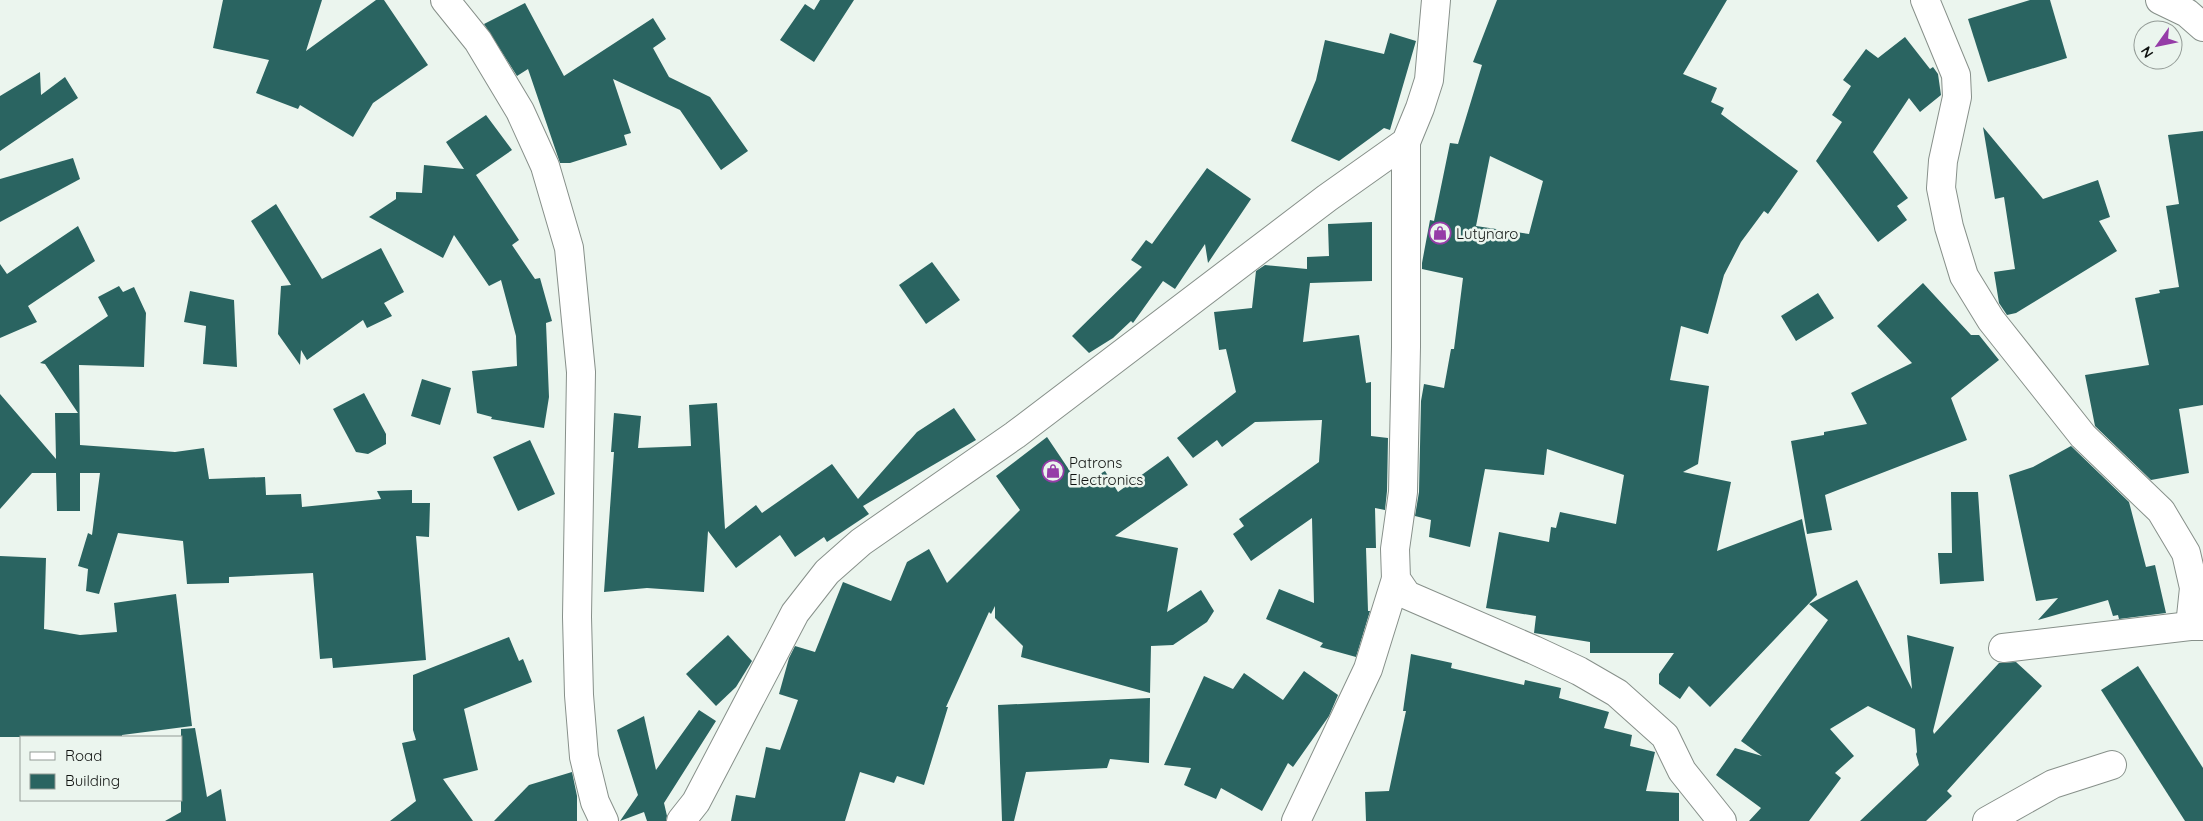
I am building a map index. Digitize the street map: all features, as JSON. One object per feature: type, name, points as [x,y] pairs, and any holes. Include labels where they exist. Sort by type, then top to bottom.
[{"type":"street","points":[[445,0],[478,41],[520,111],[545,166],[569,248],[581,372],[577,617],[578,695],[584,757],[595,802],[604,821]]},
{"type":"street","points":[[1296,821],[1368,668],[1396,579],[1395,549],[1403,492],[1406,366],[1406,142],[1420,108],[1428,80],[1436,0]]},
{"type":"street","points":[[1926,0],[1956,75],[1956,97],[1943,161],[1941,188],[1949,227],[1964,276],[1992,320],[2083,436],[2160,511],[2186,553],[2194,588],[2196,626],[2003,648]]},
{"type":"street","points":[[2165,1],[2187,13],[2203,27]]},
{"type":"street","points":[[681,821],[696,802],[795,613],[827,572],[861,542],[1015,435],[1327,198],[1406,142]]},
{"type":"street","points":[[1396,579],[1407,595],[1534,650],[1579,671],[1617,693],[1665,736],[1682,771],[1722,821]]},
{"type":"street","points":[[1988,821],[2053,784],[2112,765]]},
{"type":"building","points":[[223,0],[322,0],[306,51],[376,0],[384,0],[428,65],[373,103],[353,137],[300,105],[298,109],[256,93],[269,60],[213,48]]},
{"type":"building","points":[[820,0],[854,0],[814,62],[780,40],[805,4],[814,10]]},
{"type":"building","points":[[1497,0],[1727,0],[1683,74],[1717,88],[1711,102],[1724,108],[1721,114],[1798,171],[1768,214],[1764,211],[1741,242],[1724,275],[1708,334],[1681,326],[1670,380],[1709,386],[1698,464],[1683,472],[1731,482],[1717,551],[1802,519],[1817,595],[1710,707],[1689,686],[1680,699],[1659,684],[1659,674],[1674,653],[1590,653],[1590,642],[1534,633],[1536,616],[1486,608],[1499,532],[1549,542],[1551,527],[1556,528],[1560,512],[1616,524],[1624,475],[1547,449],[1544,475],[1485,469],[1470,547],[1429,537],[1431,520],[1415,516],[1419,492],[1421,401],[1424,384],[1444,388],[1451,349],[1454,349],[1463,278],[1422,269],[1422,263],[1430,220],[1434,221],[1450,143],[1458,144],[1482,65],[1473,62]],"holes":[[[1490,156],[1543,181],[1529,234],[1476,226]]]},
{"type":"building","points":[[2030,0],[2050,0],[2067,58],[1988,82],[1968,19]]},
{"type":"building","points":[[525,3],[564,76],[653,18],[666,39],[653,48],[669,77],[710,97],[748,151],[721,170],[680,110],[613,79],[631,133],[624,135],[627,145],[570,163],[560,163],[528,69],[517,76],[484,24]]},
{"type":"building","points":[[1390,33],[1416,41],[1390,130],[1384,128],[1339,161],[1291,141],[1316,80],[1325,40],[1384,54]]},
{"type":"building","points":[[1905,37],[1930,69],[1933,67],[1938,74],[1941,95],[1920,112],[1909,98],[1873,152],[1908,198],[1897,206],[1907,220],[1878,242],[1816,161],[1842,122],[1832,115],[1851,86],[1843,80],[1866,49],[1878,58]]},
{"type":"building","points":[[40,72],[41,95],[65,77],[78,98],[0,151],[0,96]]},
{"type":"building","points":[[486,115],[512,150],[476,175],[519,240],[512,245],[535,279],[540,278],[552,321],[546,323],[549,397],[544,428],[491,419],[492,417],[477,413],[472,371],[517,366],[516,336],[501,280],[489,286],[454,235],[443,258],[369,217],[396,199],[396,192],[422,193],[424,165],[464,169],[446,142]]},
{"type":"building","points":[[1983,127],[2043,199],[2098,180],[2110,217],[2099,221],[2117,251],[2016,313],[2007,315],[1999,303],[1994,272],[2015,269],[2004,197],[1995,199]]},
{"type":"building","points":[[2203,131],[2203,405],[2179,409],[2189,473],[2151,480],[2095,426],[2085,375],[2149,365],[2135,298],[2160,293],[2159,290],[2179,287],[2166,206],[2179,204],[2168,135]]},
{"type":"building","points":[[73,158],[80,179],[0,222],[0,179]]},
{"type":"building","points":[[1207,168],[1251,199],[1208,263],[1205,244],[1175,289],[1163,281],[1133,323],[1131,321],[1113,338],[1089,353],[1072,336],[1142,267],[1131,260],[1146,240],[1152,244]]},
{"type":"building","points":[[276,204],[322,279],[381,248],[404,292],[384,303],[392,316],[367,328],[363,320],[307,360],[301,350],[300,365],[278,334],[281,286],[291,285],[251,221]]},
{"type":"building","points":[[1372,222],[1372,281],[1310,283],[1303,342],[1359,335],[1366,383],[1371,382],[1371,436],[1388,438],[1385,510],[1375,508],[1376,548],[1366,548],[1368,611],[1370,611],[1356,657],[1320,647],[1323,643],[1266,619],[1279,589],[1314,603],[1312,518],[1251,561],[1233,534],[1244,526],[1239,519],[1319,462],[1322,420],[1255,422],[1222,447],[1217,440],[1193,458],[1177,438],[1236,392],[1226,349],[1219,350],[1214,312],[1252,308],[1256,271],[1265,265],[1307,269],[1307,257],[1329,256],[1328,224]]},
{"type":"building","points":[[78,226],[95,261],[28,306],[37,322],[0,338],[0,264],[7,274]]},
{"type":"building","points":[[932,262],[960,300],[926,324],[899,285]]},
{"type":"building","points":[[1923,283],[1971,335],[1979,335],[1999,360],[1951,398],[1967,440],[1825,495],[1832,530],[1807,534],[1791,441],[1824,435],[1824,432],[1867,424],[1851,393],[1912,363],[1877,326]]},
{"type":"building","points":[[119,286],[123,292],[134,287],[146,313],[144,367],[79,365],[80,445],[175,452],[204,448],[209,479],[265,477],[266,495],[301,494],[302,507],[381,499],[377,491],[412,490],[412,503],[430,503],[429,537],[416,536],[426,660],[333,668],[332,658],[320,659],[313,573],[229,577],[229,583],[187,584],[183,541],[118,533],[99,594],[86,591],[88,569],[78,566],[88,533],[92,535],[100,473],[80,473],[80,511],[57,511],[56,473],[32,473],[0,509],[0,394],[56,459],[55,413],[78,413],[45,364],[40,363],[108,316],[98,297]]},
{"type":"building","points":[[190,291],[234,300],[237,367],[203,364],[206,326],[184,322]]},
{"type":"building","points":[[1818,293],[1834,318],[1796,341],[1781,316]]},
{"type":"building","points":[[422,379],[451,388],[440,425],[411,416]]},
{"type":"building","points":[[364,393],[386,434],[386,444],[368,454],[356,452],[333,409]]},
{"type":"building","points":[[717,403],[725,529],[756,505],[762,513],[832,464],[858,499],[917,432],[954,408],[976,440],[863,506],[869,514],[827,542],[824,537],[795,557],[780,535],[736,568],[708,531],[704,592],[647,588],[604,592],[614,452],[611,452],[614,413],[641,416],[638,448],[691,446],[689,405]]},
{"type":"building","points":[[1047,437],[1080,486],[1105,471],[1118,492],[1168,456],[1188,485],[1115,536],[1178,548],[1167,612],[1201,590],[1214,611],[1207,622],[1173,645],[1151,646],[1150,693],[1021,657],[1023,646],[995,618],[995,606],[991,614],[989,612],[946,707],[948,707],[924,785],[897,776],[894,783],[860,772],[845,821],[731,821],[736,795],[755,798],[766,747],[780,750],[798,700],[779,694],[789,658],[795,646],[815,652],[843,582],[891,601],[907,562],[929,549],[947,583],[1020,510],[996,476]]},
{"type":"building","points":[[530,440],[555,494],[518,511],[493,457]]},
{"type":"building","points":[[2071,446],[2129,502],[2146,567],[2155,565],[2166,613],[2119,619],[2118,615],[2113,616],[2108,600],[2038,620],[2058,598],[2036,601],[2009,475],[2033,467]]},
{"type":"building","points":[[1951,492],[1978,492],[1984,581],[1940,584],[1938,553],[1952,553]]},
{"type":"building","points":[[0,556],[46,558],[44,629],[80,635],[117,632],[114,603],[176,594],[192,726],[122,736],[0,737]]},
{"type":"building","points":[[1857,580],[1912,689],[1907,635],[1954,647],[1933,731],[1934,734],[1999,663],[2016,662],[2042,686],[1947,791],[1952,796],[1926,821],[1860,821],[1919,765],[1916,754],[1915,729],[1868,706],[1830,729],[1854,756],[1835,773],[1841,778],[1809,821],[1749,821],[1761,808],[1716,775],[1735,748],[1762,756],[1741,741],[1828,620],[1809,604]]},
{"type":"building","points":[[728,635],[752,661],[736,687],[716,706],[686,674]]},
{"type":"building","points":[[509,637],[519,661],[523,659],[532,682],[464,709],[478,770],[443,779],[473,821],[390,821],[416,801],[402,743],[416,740],[413,730],[413,675]]},
{"type":"building","points":[[1411,654],[1452,663],[1451,668],[1524,685],[1525,680],[1561,688],[1559,698],[1609,712],[1604,728],[1632,735],[1630,746],[1655,752],[1646,791],[1679,793],[1679,821],[1366,821],[1365,792],[1389,791],[1406,711],[1403,711]]},
{"type":"building","points":[[2138,666],[2203,768],[2203,821],[2185,821],[2101,690]]},
{"type":"building","points":[[1304,671],[1338,695],[1329,716],[1293,767],[1288,763],[1262,811],[1221,788],[1216,799],[1184,785],[1191,768],[1164,765],[1204,676],[1233,689],[1244,673],[1283,700]]},
{"type":"building","points":[[1150,698],[1149,763],[1110,759],[1107,768],[1026,772],[1014,821],[1002,821],[998,705]]},
{"type":"building","points":[[699,710],[716,721],[664,803],[667,816],[666,821],[647,821],[644,812],[620,821],[638,795],[617,730],[644,716],[656,770]]},
{"type":"building","points":[[195,728],[207,797],[221,789],[226,821],[165,821],[181,812],[181,729]]},
{"type":"building","points":[[572,772],[577,796],[577,821],[494,821],[529,785]]},
{"type":"place","name":"Lutynaro","points":[[1440,233]]},
{"type":"place","name":"Patrons Electronics","points":[[1053,471]]}]
